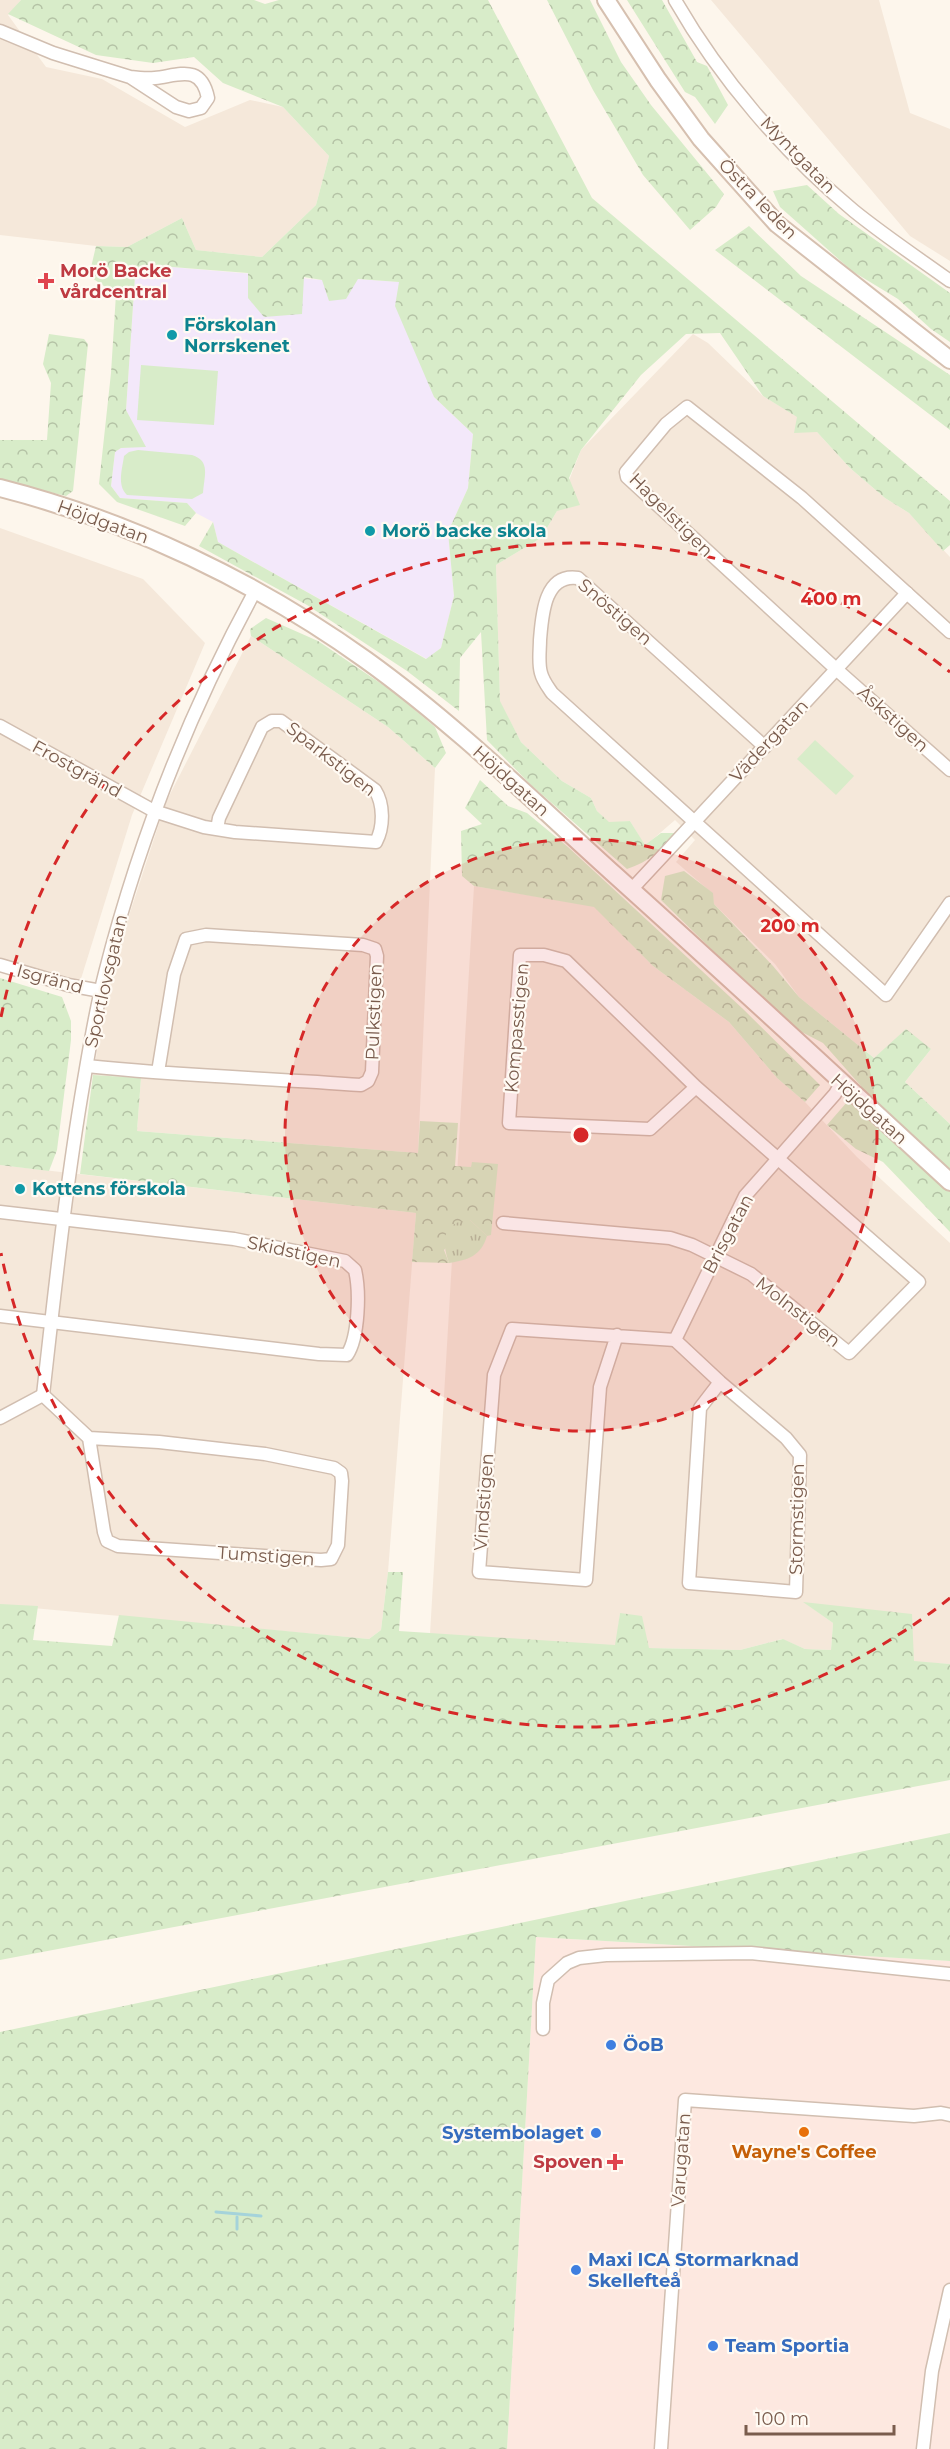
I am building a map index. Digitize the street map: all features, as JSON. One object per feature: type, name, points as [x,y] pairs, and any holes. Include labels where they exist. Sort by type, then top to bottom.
[{"type":"street","name":"Östra leden","points":[[606,0],[658,80],[701,139],[777,224],[950,360]]},
{"type":"street","name":"Myntgatan","points":[[675,0],[737,90],[788,150],[854,211],[950,281]]},
{"type":"street","points":[[0,31],[53,53],[130,77],[195,75],[205,84],[208,98],[201,108],[189,111],[176,107],[130,77]]},
{"type":"street","name":"Hagelstigen","points":[[836,669],[627,477],[626,472],[666,423],[687,406],[802,498],[907,593]]},
{"type":"street","name":"Höjdgatan","points":[[0,488],[91,516],[143,536],[196,560],[322,629],[415,698],[631,890],[950,1182]]},
{"type":"street","name":"Snöstigen","points":[[765,747],[578,578],[567,576],[558,581],[548,592],[542,624],[540,670],[543,680],[552,693],[886,995],[950,903]]},
{"type":"street","name":"Sportlovsgatan","points":[[43,1395],[71,1157],[101,992],[131,880],[154,812],[199,701],[255,591]]},
{"type":"street","points":[[907,593],[950,632]]},
{"type":"street","name":"Vädergatan","points":[[631,890],[907,593]]},
{"type":"street","name":"Åskstigen","points":[[836,669],[950,770]]},
{"type":"street","name":"Sparkstigen","points":[[154,812],[217,829],[376,842],[381,833],[381,800],[375,790],[281,721],[272,721],[262,727],[219,818],[217,829]]},
{"type":"street","name":"Frostgränd","points":[[0,726],[154,812]]},
{"type":"street","name":"Pulkstigen","points":[[87,1066],[158,1072],[361,1085],[368,1081],[372,1072],[377,956],[375,948],[363,945],[206,935],[186,939],[174,974],[158,1072]]},
{"type":"street","name":"Kompasstigen","points":[[696,1087],[650,1129],[509,1123],[520,955],[544,955],[566,961],[696,1087],[779,1158]]},
{"type":"street","name":"Isgränd","points":[[0,965],[101,992]]},
{"type":"street","name":"Brisgatan","points":[[675,1340],[745,1196],[835,1094],[841,1083]]},
{"type":"street","name":"Molnstigen","points":[[503,1223],[670,1238],[692,1245],[751,1274],[849,1353],[919,1282],[779,1158]]},
{"type":"street","points":[[0,1212],[63,1218]]},
{"type":"street","name":"Skidstigen","points":[[51,1323],[334,1355],[347,1355],[354,1337],[356,1274],[355,1270],[345,1261],[234,1239],[63,1218]]},
{"type":"street","points":[[0,1316],[51,1323]]},
{"type":"street","name":"Vindstigen","points":[[617,1335],[600,1387],[586,1580],[479,1572],[494,1375],[512,1329],[617,1335],[675,1340]]},
{"type":"street","name":"Stormstigen","points":[[675,1340],[786,1438],[800,1455],[795,1592],[689,1583],[700,1408],[720,1382]]},
{"type":"street","points":[[0,1418],[43,1395],[89,1438]]},
{"type":"street","name":"Tumstigen","points":[[89,1438],[148,1441],[265,1454],[334,1468],[341,1473],[342,1481],[338,1545],[335,1552],[331,1559],[321,1560],[118,1546],[108,1541],[104,1532],[89,1438]]},
{"type":"street","points":[[543,2029],[543,2003],[548,1980],[567,1963],[579,1958],[606,1955],[751,1953],[950,1974]]},
{"type":"street","name":"Varugatan","points":[[662,2449],[686,2100],[914,2116],[941,2113],[950,2115]]},
{"type":"street","points":[[923,2449],[932,2371],[950,2290]]},
{"type":"shaded area","points":[[0,0],[21,0],[8,15],[46,67],[102,79],[185,127],[250,100],[283,107],[329,156],[316,205],[262,257],[196,250],[182,218],[127,247],[96,246],[0,235]]},
{"type":"shaded area","points":[[711,0],[879,0],[910,113],[950,129],[950,261],[910,236]]},
{"type":"shaded area","points":[[147,265],[322,280],[346,298],[357,279],[400,282],[434,397],[473,434],[468,488],[448,532],[454,596],[441,648],[427,659],[218,542],[213,522],[196,513],[187,503],[120,498],[111,486],[115,452],[121,448],[145,446],[126,410],[135,276]]},
{"type":"shaded area","points":[[693,334],[708,343],[763,396],[798,417],[817,432],[850,468],[885,498],[909,513],[950,557],[950,1124],[905,1082],[931,1049],[874,1058],[799,997],[775,964],[714,904],[712,893],[676,862],[695,840],[675,820],[645,846],[630,821],[609,823],[597,811],[591,798],[562,781],[521,742],[500,702],[496,565],[541,538],[557,511],[581,450]]},
{"type":"shaded area","points":[[0,528],[143,579],[205,643],[132,815],[80,982],[0,959]]},
{"type":"shaded area","points":[[251,636],[388,727],[435,768],[418,1153],[137,1131],[141,1078],[93,1075],[110,974],[166,802]]},
{"type":"shaded area","points":[[474,886],[594,906],[653,966],[729,1022],[777,1078],[805,1102],[857,1157],[950,1243],[950,1664],[914,1662],[805,1603],[833,1623],[831,1650],[805,1649],[782,1639],[740,1650],[648,1648],[620,1613],[616,1646],[430,1634]]},
{"type":"shaded area","points":[[0,1165],[416,1213],[388,1572],[381,1630],[369,1639],[0,1605]]},
{"type":"shaded area","points":[[536,1937],[950,1961],[950,2449],[507,2449]]},
{"type":"green space","points":[[21,0],[254,0],[265,4],[279,0],[488,0],[592,198],[950,501],[950,545],[943,551],[909,513],[885,498],[850,468],[817,432],[794,433],[797,417],[763,396],[720,333],[686,334],[641,375],[581,450],[569,478],[580,505],[557,511],[541,538],[496,565],[500,701],[521,742],[562,781],[591,798],[597,811],[609,822],[630,821],[645,845],[661,833],[677,833],[655,854],[627,869],[530,784],[487,740],[481,632],[460,658],[459,711],[407,671],[307,605],[199,546],[213,522],[218,542],[426,659],[441,648],[454,596],[448,532],[468,488],[473,434],[434,397],[395,306],[399,282],[358,279],[346,299],[329,301],[322,280],[304,277],[302,314],[264,317],[248,298],[248,273],[147,265],[135,276],[126,410],[146,447],[121,448],[115,452],[111,486],[120,498],[187,503],[196,513],[185,526],[117,502],[99,484],[111,373],[116,294],[89,276],[96,246],[127,247],[182,218],[196,250],[262,257],[316,205],[329,156],[283,107],[223,83],[194,57],[153,63],[96,55],[8,14]]},
{"type":"green space","points":[[547,0],[590,0],[621,62],[651,105],[724,194],[716,207],[690,230],[643,175],[593,90]]},
{"type":"green space","points":[[627,0],[662,0],[697,62],[707,66],[728,105],[715,124],[695,97],[685,92]]},
{"type":"green space","points":[[807,185],[839,214],[950,293],[950,342],[931,329],[898,299],[852,271],[780,207],[773,191]]},
{"type":"green space","points":[[749,226],[801,276],[950,375],[950,430],[715,250]]},
{"type":"green space","points":[[49,334],[84,339],[88,344],[73,491],[66,496],[0,480],[0,440],[47,440],[51,383],[43,364]]},
{"type":"green space","points":[[141,365],[218,371],[214,425],[137,420]]},
{"type":"green space","points":[[138,450],[192,455],[198,458],[202,461],[205,470],[203,493],[192,499],[127,495],[121,482],[124,456]]},
{"type":"green space","points":[[266,618],[318,641],[395,693],[435,727],[446,753],[435,768],[388,727],[251,636],[250,629]]},
{"type":"green space","points":[[815,740],[854,776],[836,795],[797,759]]},
{"type":"green space","points":[[480,780],[508,806],[527,813],[568,847],[742,1008],[820,1085],[805,1102],[777,1078],[729,1022],[653,966],[594,907],[474,886],[462,876],[461,831],[482,824],[465,808]]},
{"type":"green space","points":[[684,871],[713,893],[714,904],[799,997],[874,1058],[906,1029],[931,1049],[905,1082],[950,1124],[950,1232],[883,1162],[856,1149],[827,1125],[861,1086],[823,1043],[790,1026],[661,900],[665,876]]},
{"type":"green space","points":[[0,978],[62,997],[71,1021],[71,1040],[57,1150],[49,1171],[0,1165]]},
{"type":"green space","points":[[93,1075],[141,1078],[137,1131],[418,1153],[420,1121],[458,1123],[455,1166],[471,1167],[472,1162],[498,1164],[491,1235],[487,1236],[470,1220],[444,1250],[449,1263],[412,1262],[416,1213],[80,1174]]},
{"type":"green space","points":[[470,1220],[487,1236],[484,1243],[473,1256],[449,1263],[445,1247],[446,1234],[454,1224]]},
{"type":"green space","points":[[388,1572],[403,1572],[399,1631],[615,1645],[620,1613],[642,1616],[649,1648],[740,1650],[783,1639],[805,1649],[831,1650],[833,1623],[803,1602],[912,1614],[914,1661],[950,1664],[950,1780],[0,1960],[0,1604],[38,1606],[33,1640],[112,1646],[119,1615],[369,1639],[381,1630]]},
{"type":"green space","points":[[950,1833],[950,1961],[536,1937],[507,2449],[0,2449],[0,2032]]},
{"type":"waterway","points":[[216,2212],[261,2216]]},
{"type":"waterway","points":[[237,2217],[237,2229]]},
{"type":"place","name":"Morö Backe vårdcentral","points":[[46,281]]},
{"type":"place","name":"Förskolan Norrskenet","points":[[172,335]]},
{"type":"place","name":"Morö backe skola","points":[[370,531]]},
{"type":"place","name":"Kottens förskola","points":[[20,1189]]},
{"type":"place","name":"ÖoB","points":[[611,2045]]},
{"type":"place","name":"Wayne's Coffee","points":[[804,2132]]},
{"type":"place","name":"Systembolaget","points":[[596,2133]]},
{"type":"place","name":"Spoven","points":[[615,2162]]},
{"type":"place","name":"Maxi ICA Stormarknad Skellefteå","points":[[576,2270]]},
{"type":"place","name":"Team Sportia","points":[[713,2346]]}]
